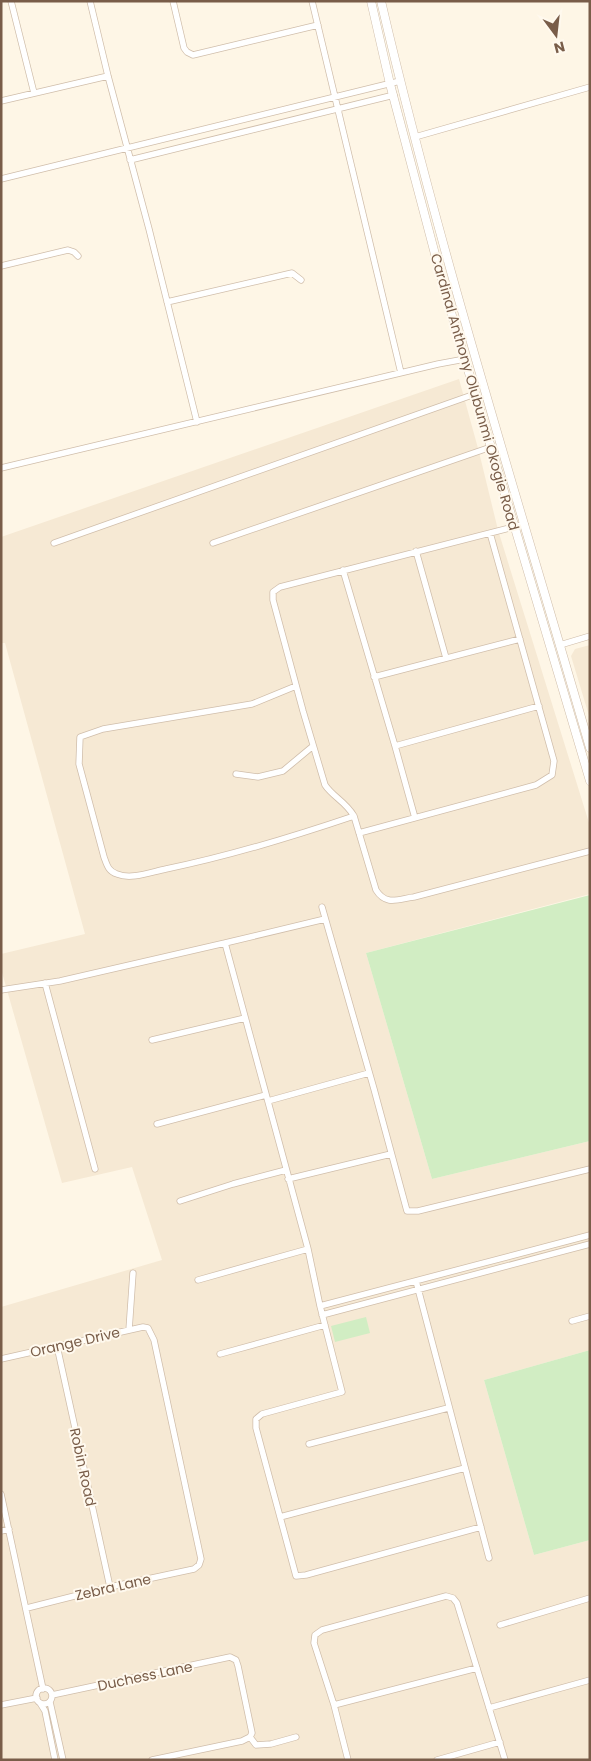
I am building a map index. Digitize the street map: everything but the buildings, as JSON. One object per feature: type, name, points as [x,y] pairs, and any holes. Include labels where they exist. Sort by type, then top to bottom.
[{"type":"street","points":[[11,1],[34,94]]},
{"type":"street","points":[[90,1],[197,422]]},
{"type":"street","points":[[173,1],[184,48],[186,52],[193,56],[318,25]]},
{"type":"street","points":[[312,1],[401,373]]},
{"type":"street","name":"Cardinal Anthony Olubunmi Okogie Road","points":[[371,1],[390,84],[465,359],[590,781]]},
{"type":"street","name":"Cardinal Anthony Olubunmi Okogie Road","points":[[381,1],[415,137],[482,378],[590,748]]},
{"type":"street","points":[[1,101],[108,76]]},
{"type":"street","points":[[1,179],[400,81]]},
{"type":"street","points":[[415,137],[590,87]]},
{"type":"street","points":[[130,160],[394,95]]},
{"type":"street","points":[[1,266],[68,250],[78,256]]},
{"type":"street","points":[[167,302],[292,273],[301,280]]},
{"type":"street","points":[[1,468],[465,359]]},
{"type":"street","points":[[54,543],[475,394]]},
{"type":"street","points":[[213,543],[491,447]]},
{"type":"street","points":[[525,524],[280,587],[274,592],[274,600],[296,686],[325,785],[328,790],[349,808],[354,816],[376,890],[381,898],[388,901],[414,897],[590,851]]},
{"type":"street","points":[[360,833],[536,785],[552,776],[554,761],[490,533]]},
{"type":"street","points":[[416,551],[446,658]]},
{"type":"street","points":[[344,570],[414,818]]},
{"type":"street","points":[[560,645],[590,636]]},
{"type":"street","points":[[374,677],[520,639]]},
{"type":"street","points":[[296,686],[252,704],[103,730],[80,737],[79,764],[109,870],[118,875],[130,876],[194,863],[289,838],[354,816]]},
{"type":"street","points":[[395,746],[539,706]]},
{"type":"street","points":[[236,774],[258,778],[283,771],[313,746]]},
{"type":"street","points":[[322,907],[407,1212],[418,1211],[590,1169]]},
{"type":"street","points":[[1,990],[45,983],[325,919]]},
{"type":"street","points":[[225,943],[308,1249],[322,1315],[342,1392],[262,1414],[256,1419],[256,1428],[296,1576],[306,1575],[481,1527]]},
{"type":"street","points":[[45,983],[95,1169]]},
{"type":"street","points":[[152,1040],[245,1018]]},
{"type":"street","points":[[157,1124],[369,1073]]},
{"type":"street","points":[[288,1179],[391,1154]]},
{"type":"street","points":[[180,1201],[286,1170]]},
{"type":"street","points":[[320,1306],[590,1235]]},
{"type":"street","points":[[322,1315],[590,1244]]},
{"type":"street","points":[[198,1280],[308,1249]]},
{"type":"street","points":[[129,1330],[133,1273]]},
{"type":"street","points":[[416,1281],[489,1558]]},
{"type":"street","points":[[572,1321],[590,1316]]},
{"type":"street","points":[[220,1354],[325,1325]]},
{"type":"street","name":"Orange Drive","points":[[1,1359],[143,1327],[148,1328],[154,1340],[201,1559],[199,1565]]},
{"type":"street","name":"Robin Road","points":[[57,1346],[110,1587]]},
{"type":"street","points":[[309,1444],[448,1408]]},
{"type":"street","points":[[280,1517],[465,1468]]},
{"type":"street","points":[[1,1494],[44,1688],[51,1692],[62,1760]]},
{"type":"street","points":[[1,1531],[9,1529]]},
{"type":"street","name":"Zebra Lane","points":[[27,1608],[110,1587],[194,1569],[199,1565]]},
{"type":"street","points":[[348,1760],[334,1706],[314,1643],[315,1635],[322,1630],[446,1596],[453,1598],[457,1603],[505,1760]]},
{"type":"street","points":[[500,1625],[590,1598]]},
{"type":"street","name":"Duchess Lane","points":[[51,1698],[230,1657],[236,1660],[252,1733],[250,1738]]},
{"type":"street","points":[[334,1706],[477,1668]]},
{"type":"street","points":[[490,1708],[590,1680]]},
{"type":"street","points":[[44,1688],[39,1690],[39,1701],[45,1711],[55,1760]]},
{"type":"street","points":[[1,1705],[39,1701],[46,1704],[51,1698]]},
{"type":"street","points":[[152,1760],[250,1738],[258,1746],[296,1737]]},
{"type":"street","points":[[437,1760],[500,1742]]},
{"type":"shaded area","points":[[459,379],[498,530],[590,826],[590,894],[366,953],[432,1179],[590,1141],[590,1350],[484,1380],[534,1555],[590,1540],[590,1760],[1,1760],[1,1307],[162,1260],[132,1167],[62,1183],[1,969],[1,954],[85,934],[5,643],[1,643],[1,537]]},
{"type":"shaded area","points":[[590,645],[590,719],[571,656],[575,649]]},
{"type":"green space","points":[[590,895],[590,1141],[432,1179],[366,953]]},
{"type":"green space","points":[[366,1317],[370,1333],[335,1342],[331,1326]]},
{"type":"green space","points":[[590,1350],[590,1540],[534,1555],[484,1380]]}]
